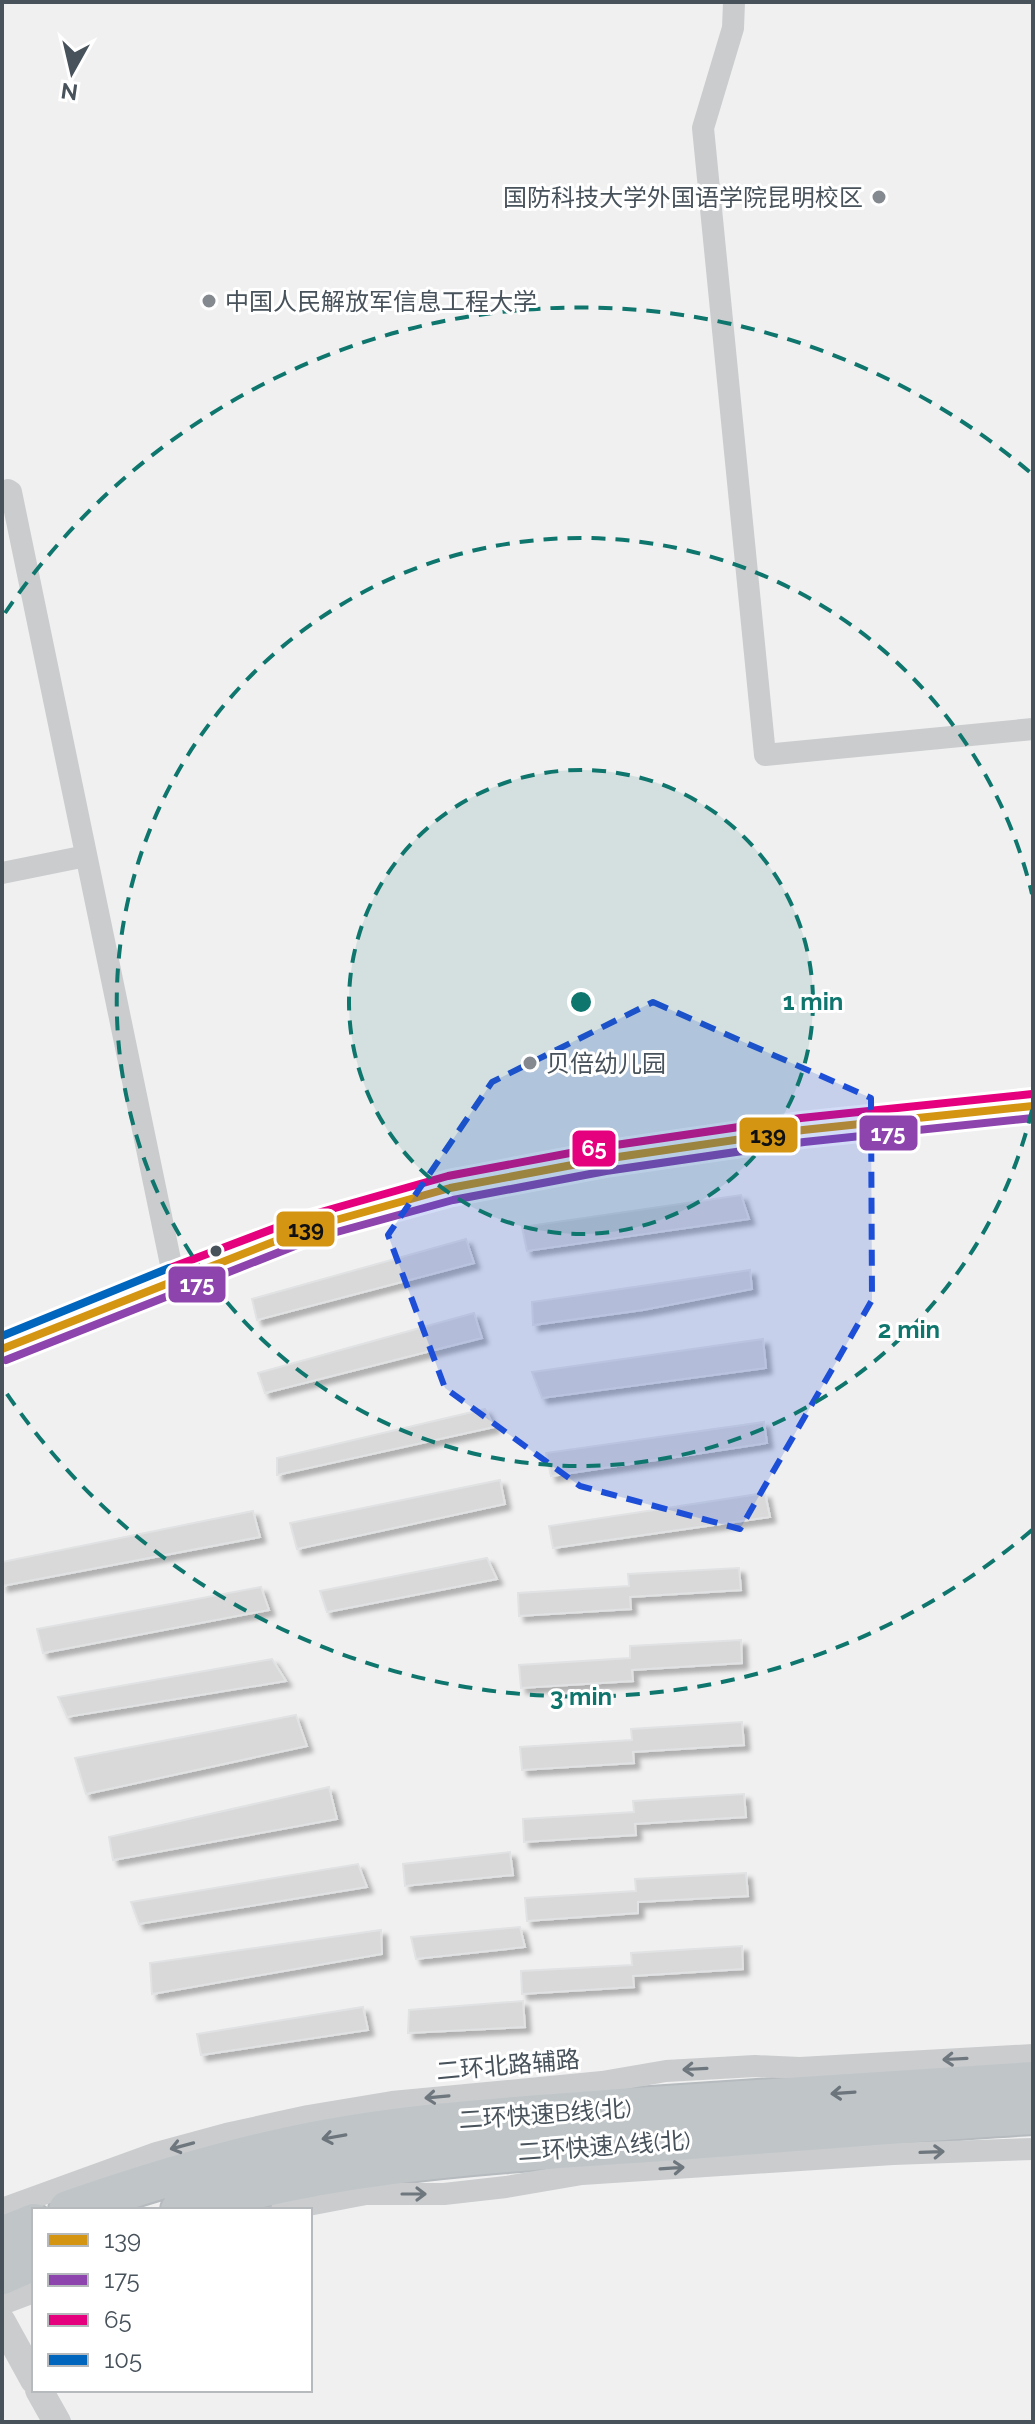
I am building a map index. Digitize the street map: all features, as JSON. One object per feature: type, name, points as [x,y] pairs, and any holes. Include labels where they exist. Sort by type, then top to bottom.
[{"type":"highway","name":"二环快速B线(北)","points":[[74,2208],[229,2159],[374,2130],[524,2115],[1033,2081]]},
{"type":"highway","name":"二环快速A线(北)","points":[[187,2208],[260,2188],[364,2168],[465,2156],[1033,2115]]},
{"type":"highway","points":[[988,2118],[1033,2128]]},
{"type":"highway","points":[[2,2236],[32,2224]]},
{"type":"highway","points":[[2,2275],[32,2262]]},
{"type":"street","points":[[734,2],[733,28],[703,128],[765,755],[1033,729]]},
{"type":"street","points":[[8,490],[11,492],[174,1279]]},
{"type":"street","points":[[2,873],[86,856]]},
{"type":"street","points":[[2,1349],[311,1227],[450,1188],[604,1159],[803,1130],[1033,1106]]},
{"type":"street","name":"二环北路辅路","points":[[2,2209],[170,2149],[308,2116],[392,2102],[602,2082],[666,2071],[755,2066],[800,2068],[1033,2055]]},
{"type":"street","points":[[292,2208],[366,2194],[444,2194],[582,2174],[893,2154],[1033,2149]]},
{"type":"street","points":[[2,2304],[32,2293]]},
{"type":"street","points":[[2,2322],[32,2376]]},
{"type":"street","points":[[40,2392],[57,2422]]},
{"type":"highlighted area","points":[[653,1002],[871,1098],[872,1300],[740,1529],[580,1486],[445,1388],[388,1235],[492,1082]]},
{"type":"building","points":[[741,1195],[749,1219],[527,1251],[522,1227]]},
{"type":"building","points":[[466,1239],[474,1263],[257,1320],[252,1299]]},
{"type":"building","points":[[750,1270],[752,1289],[643,1310],[533,1325],[532,1302]]},
{"type":"building","points":[[474,1313],[482,1338],[265,1393],[258,1373]]},
{"type":"building","points":[[763,1339],[766,1368],[542,1398],[532,1372]]},
{"type":"building","points":[[485,1409],[494,1427],[277,1475],[277,1458]]},
{"type":"building","points":[[764,1422],[767,1443],[551,1476],[546,1453]]},
{"type":"building","points":[[500,1480],[505,1504],[297,1549],[290,1523]]},
{"type":"building","points":[[765,1493],[770,1517],[553,1548],[549,1526]]},
{"type":"building","points":[[253,1511],[260,1537],[2,1586],[2,1562]]},
{"type":"building","points":[[487,1558],[497,1579],[327,1612],[320,1591]]},
{"type":"building","points":[[739,1568],[741,1590],[630,1597],[631,1609],[519,1616],[518,1593],[629,1586],[628,1574]]},
{"type":"building","points":[[261,1587],[269,1610],[43,1653],[37,1629]]},
{"type":"building","points":[[741,1640],[742,1663],[632,1670],[633,1681],[521,1688],[519,1665],[630,1658],[630,1646]]},
{"type":"building","points":[[272,1659],[286,1681],[67,1717],[58,1697]]},
{"type":"building","points":[[296,1715],[307,1746],[86,1794],[75,1758]]},
{"type":"building","points":[[742,1722],[744,1745],[633,1752],[634,1763],[522,1770],[520,1747],[632,1740],[631,1729]]},
{"type":"building","points":[[329,1787],[337,1819],[113,1860],[109,1837]]},
{"type":"building","points":[[744,1794],[746,1817],[635,1824],[636,1835],[524,1842],[523,1819],[634,1812],[633,1801]]},
{"type":"building","points":[[510,1852],[513,1875],[405,1886],[403,1864]]},
{"type":"building","points":[[358,1864],[367,1887],[139,1924],[131,1902]]},
{"type":"building","points":[[746,1873],[748,1896],[638,1902],[638,1913],[527,1921],[525,1898],[636,1891],[635,1879]]},
{"type":"building","points":[[520,1927],[525,1947],[416,1959],[411,1937]]},
{"type":"building","points":[[381,1930],[382,1954],[152,1994],[150,1963]]},
{"type":"building","points":[[742,1946],[743,1969],[633,1976],[634,1987],[522,1994],[521,1971],[632,1965],[631,1953]]},
{"type":"building","points":[[523,2001],[525,2027],[408,2033],[409,2010]]},
{"type":"building","points":[[363,2007],[368,2030],[201,2055],[197,2034]]},
{"type":"transit line","name":"65","points":[[170,1268],[307,1216],[448,1176],[602,1147],[801,1118],[1032,1094]]},
{"type":"transit line","name":"139","points":[[2,1349],[311,1227],[450,1188],[604,1159],[803,1130],[1033,1106]]},
{"type":"transit line","name":"175","points":[[6,1360],[315,1238],[453,1200],[606,1171],[804,1142],[1033,1118]]},
{"type":"transit line","name":"105","points":[[2,1336],[169,1268]]},
{"type":"place","name":"国防科技大学外国语学院昆明校区","points":[[879,197]]},
{"type":"place","name":"中国人民解放军信息工程大学","points":[[209,301]]},
{"type":"place","name":"贝倍幼儿园","points":[[530,1063]]}]
